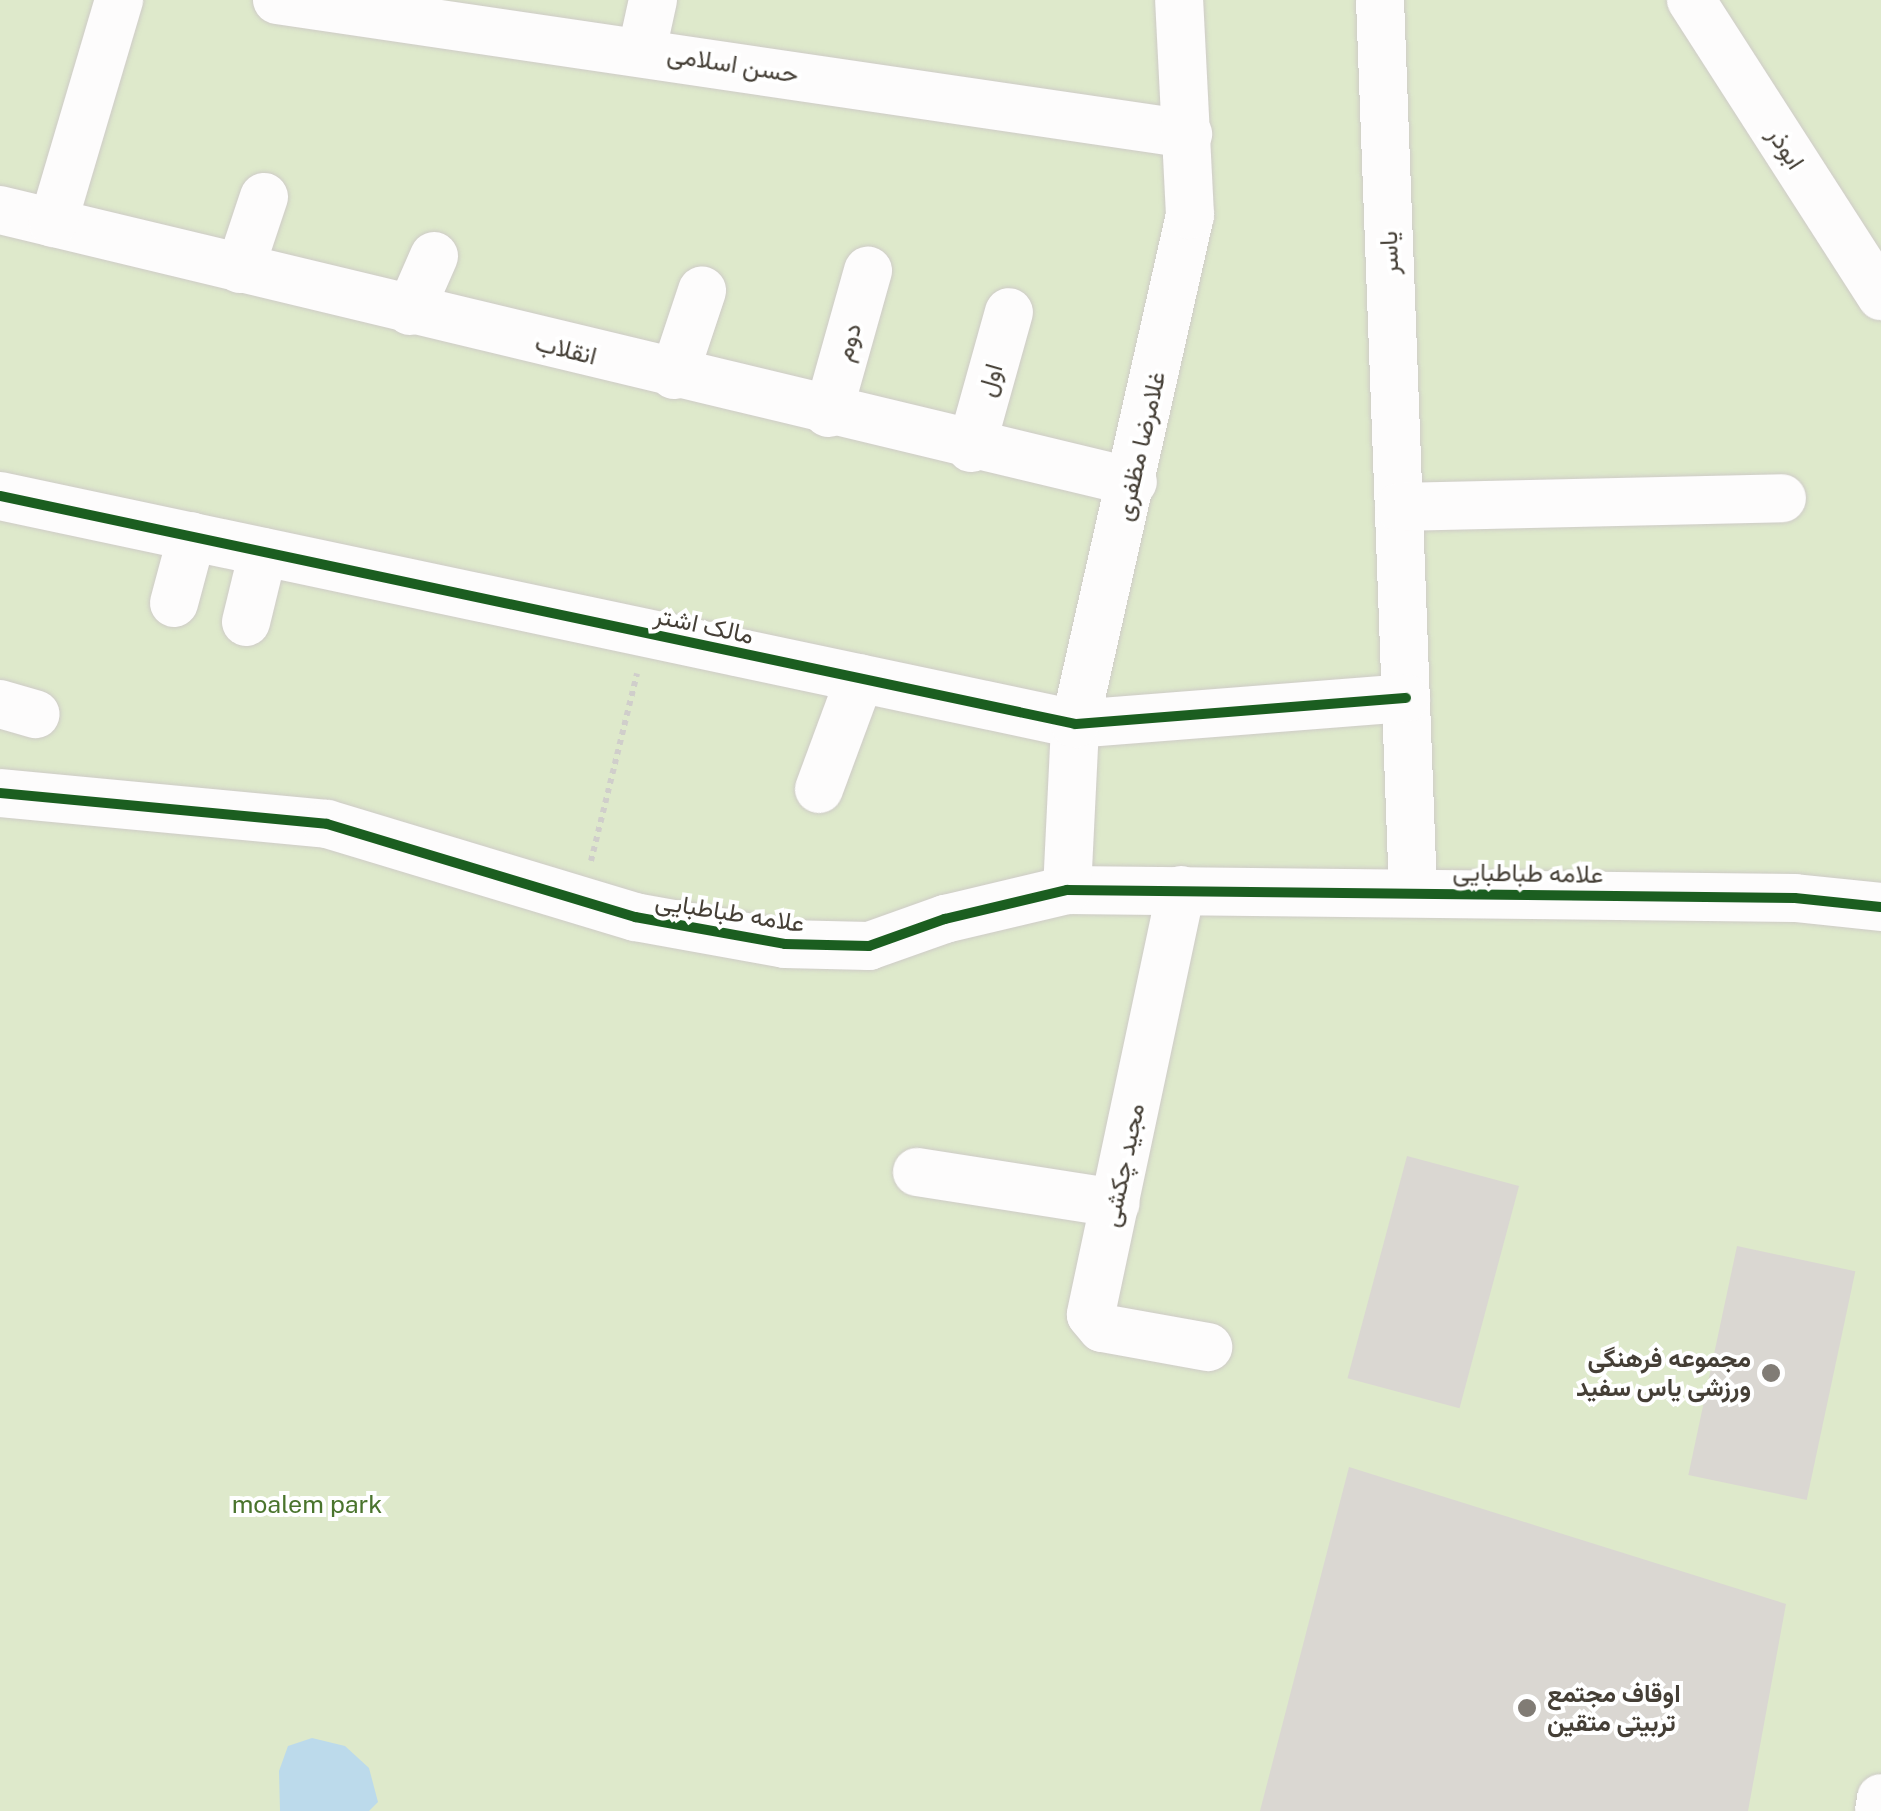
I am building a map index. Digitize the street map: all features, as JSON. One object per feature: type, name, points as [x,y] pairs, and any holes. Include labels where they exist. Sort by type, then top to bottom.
[{"type":"street","points":[[54,223],[119,0]]},
{"type":"street","name":"حسن اسلامی","points":[[277,0],[350,5],[1188,134]]},
{"type":"street","points":[[642,50],[653,0]]},
{"type":"street","name":"غلامرضا مظفری","points":[[1067,890],[1074,724],[1133,482],[1190,216],[1179,0]]},
{"type":"street","name":"یاسر","points":[[1380,0],[1413,890]]},
{"type":"street","name":"ابوذر","points":[[1691,0],[1881,296]]},
{"type":"street","points":[[240,269],[264,198]]},
{"type":"street","name":"انقلاب","points":[[0,210],[972,448],[1133,482]]},
{"type":"street","points":[[410,310],[434,256]]},
{"type":"street","name":"دوم","points":[[828,412],[868,271]]},
{"type":"street","points":[[674,375],[702,291]]},
{"type":"street","name":"اول","points":[[972,448],[1009,312]]},
{"type":"street","name":"مالک اشتر","points":[[0,496],[1074,724],[1406,698]]},
{"type":"street","points":[[1398,506],[1782,498]]},
{"type":"street","points":[[174,603],[192,536]]},
{"type":"street","points":[[246,622],[264,552]]},
{"type":"street","points":[[819,790],[860,678]]},
{"type":"street","name":"علامه طباطبایی","points":[[0,792],[327,824],[581,901],[784,944],[869,946],[945,919],[1067,890],[1413,890],[1794,898],[1881,907]]},
{"type":"street","name":"مجید چکشی","points":[[1181,890],[1092,1324],[1208,1347]]},
{"type":"street","points":[[917,1172],[1116,1203]]},
{"type":"street","points":[[1878,1811],[1881,1798]]},
{"type":"path","points":[[581,901],[647,633]]},
{"type":"green space","name":"moalem park","points":[[0,0],[1881,0],[1881,1811],[0,1811]]},
{"type":"water","points":[[312,1738],[345,1746],[369,1768],[378,1802],[369,1811],[280,1811],[279,1771],[288,1746]]},
{"type":"building","points":[[1407,1156],[1519,1186],[1460,1408],[1347,1378]]},
{"type":"building","name":"مجموعه فرهنگی ورزشی یاس سفید","points":[[1737,1246],[1855,1271],[1807,1500],[1688,1475]]},
{"type":"building","name":"اوقاف مجتمع تربیتی متقین","points":[[1349,1467],[1786,1604],[1748,1811],[1260,1811]]},
{"type":"cycle path","points":[[0,496],[1075,724],[1406,698]]},
{"type":"cycle path","points":[[0,793],[327,824],[635,917],[785,944],[869,946],[945,919],[1067,890],[1795,898],[1881,907]]},
{"type":"place","name":"مجموعه فرهنگی ورزشی یاس سفید","points":[[1771,1373]]},
{"type":"place","name":"اوقاف مجتمع تربیتی متقین","points":[[1527,1708]]}]
